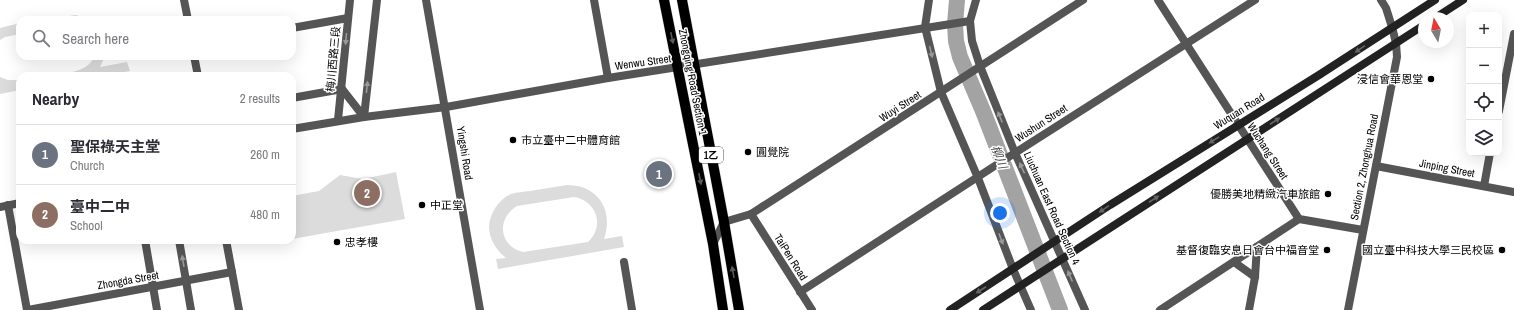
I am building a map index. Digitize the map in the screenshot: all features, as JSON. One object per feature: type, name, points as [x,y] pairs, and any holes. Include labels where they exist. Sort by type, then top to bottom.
[{"type":"main road","name":"Zhongqing Road Section 1","points":[[664,0],[712,244],[723,310]]},
{"type":"main road","name":"Zhongqing Road Section 1","points":[[682,0],[739,310]]},
{"type":"main road","name":"Wuquan Road","points":[[1013,269],[1110,204],[1319,75],[1435,0]]},
{"type":"main road","points":[[1444,12],[1463,0]]},
{"type":"main road","points":[[983,310],[1418,29]]},
{"type":"main road","points":[[950,310],[1013,269]]},
{"type":"street","points":[[184,0],[187,16]]},
{"type":"street","name":"梅川西路三段","points":[[338,120],[350,0]]},
{"type":"street","points":[[364,117],[377,0]]},
{"type":"street","name":"Yingshi Road","points":[[426,0],[446,107],[480,310]]},
{"type":"street","points":[[594,0],[608,78]]},
{"type":"street","points":[[929,0],[925,27],[943,91],[981,175],[1013,269],[1031,310]]},
{"type":"street","name":"Liuchuan East Road Section 4","points":[[976,0],[970,21],[972,41],[980,66],[1015,153],[1085,310]]},
{"type":"street","name":"Wuyi Street","points":[[724,222],[751,214],[1083,0]]},
{"type":"street","name":"Wuchang Street","points":[[1158,0],[1246,140],[1299,219]]},
{"type":"street","name":"Wushun Street","points":[[800,292],[1254,0]]},
{"type":"street","name":"Section 2, Zhonghua Road","points":[[1348,310],[1397,57],[1396,43],[1392,27],[1386,8],[1381,0]]},
{"type":"street","points":[[296,27],[348,18]]},
{"type":"street","name":"Wenwu Street","points":[[296,128],[338,120],[446,107],[608,78],[970,21]]},
{"type":"street","points":[[1502,96],[1514,34]]},
{"type":"street","points":[[195,60],[197,72]]},
{"type":"street","points":[[296,97],[342,89],[364,117]]},
{"type":"street","points":[[1484,186],[1489,156]]},
{"type":"street","name":"Jinping Street","points":[[1376,166],[1514,192]]},
{"type":"street","points":[[16,204],[4,206],[27,310]]},
{"type":"street","name":"TaiPen Road","points":[[751,214],[812,310]]},
{"type":"street","points":[[1160,310],[1299,219],[1363,230]]},
{"type":"street","points":[[712,244],[724,222]]},
{"type":"street","points":[[146,244],[157,310]]},
{"type":"street","points":[[180,244],[191,310]]},
{"type":"street","points":[[227,244],[239,310]]},
{"type":"street","points":[[1249,310],[1255,277],[1257,247]]},
{"type":"street","points":[[624,262],[632,310]]},
{"type":"street","points":[[1234,262],[1255,277]]},
{"type":"street","name":"Zhongda Street","points":[[27,310],[232,272]]},
{"type":"shaded area","points":[[16,24],[16,35],[5,37],[0,40],[0,28]]},
{"type":"shaded area","points":[[92,60],[103,60],[100,67],[127,62],[130,71],[72,72],[86,67]]},
{"type":"shaded area","points":[[0,77],[8,80],[16,80],[16,91],[0,94]]},
{"type":"shaded area","points":[[396,172],[405,219],[296,238],[296,195],[319,191],[340,175],[363,179]]},
{"type":"shaded area","points":[[567,185],[578,186],[595,194],[605,209],[607,218],[607,228],[604,239],[622,236],[624,247],[498,269],[496,259],[506,258],[494,244],[490,235],[489,226],[493,211],[499,203],[513,193]],"holes":[[[574,197],[582,199],[593,209],[597,222],[593,236],[588,242],[523,252],[515,249],[505,238],[503,225],[510,211],[517,206]]]},
{"type":"waterway","name":"柳川","points":[[957,0],[955,24],[956,41],[960,57],[983,111],[1060,310]]},
{"type":"place","name":"浸信會華恩堂","points":[[1431,79]]},
{"type":"place","name":"市立臺中二中體育館","points":[[513,140]]},
{"type":"place","name":"圓覺院","points":[[748,152]]},
{"type":"place","name":"聖保祿天主堂","points":[[659,174]]},
{"type":"place","name":"臺中二中","points":[[367,193]]},
{"type":"place","name":"優勝美地精緻汽車旅館","points":[[1328,194]]},
{"type":"place","name":"中正堂","points":[[422,205]]},
{"type":"place","name":"忠孝樓","points":[[337,242]]},
{"type":"place","name":"基督復臨安息日會台中福音堂","points":[[1327,250]]},
{"type":"place","name":"國立臺中科技大學三民校區","points":[[1502,250]]}]
